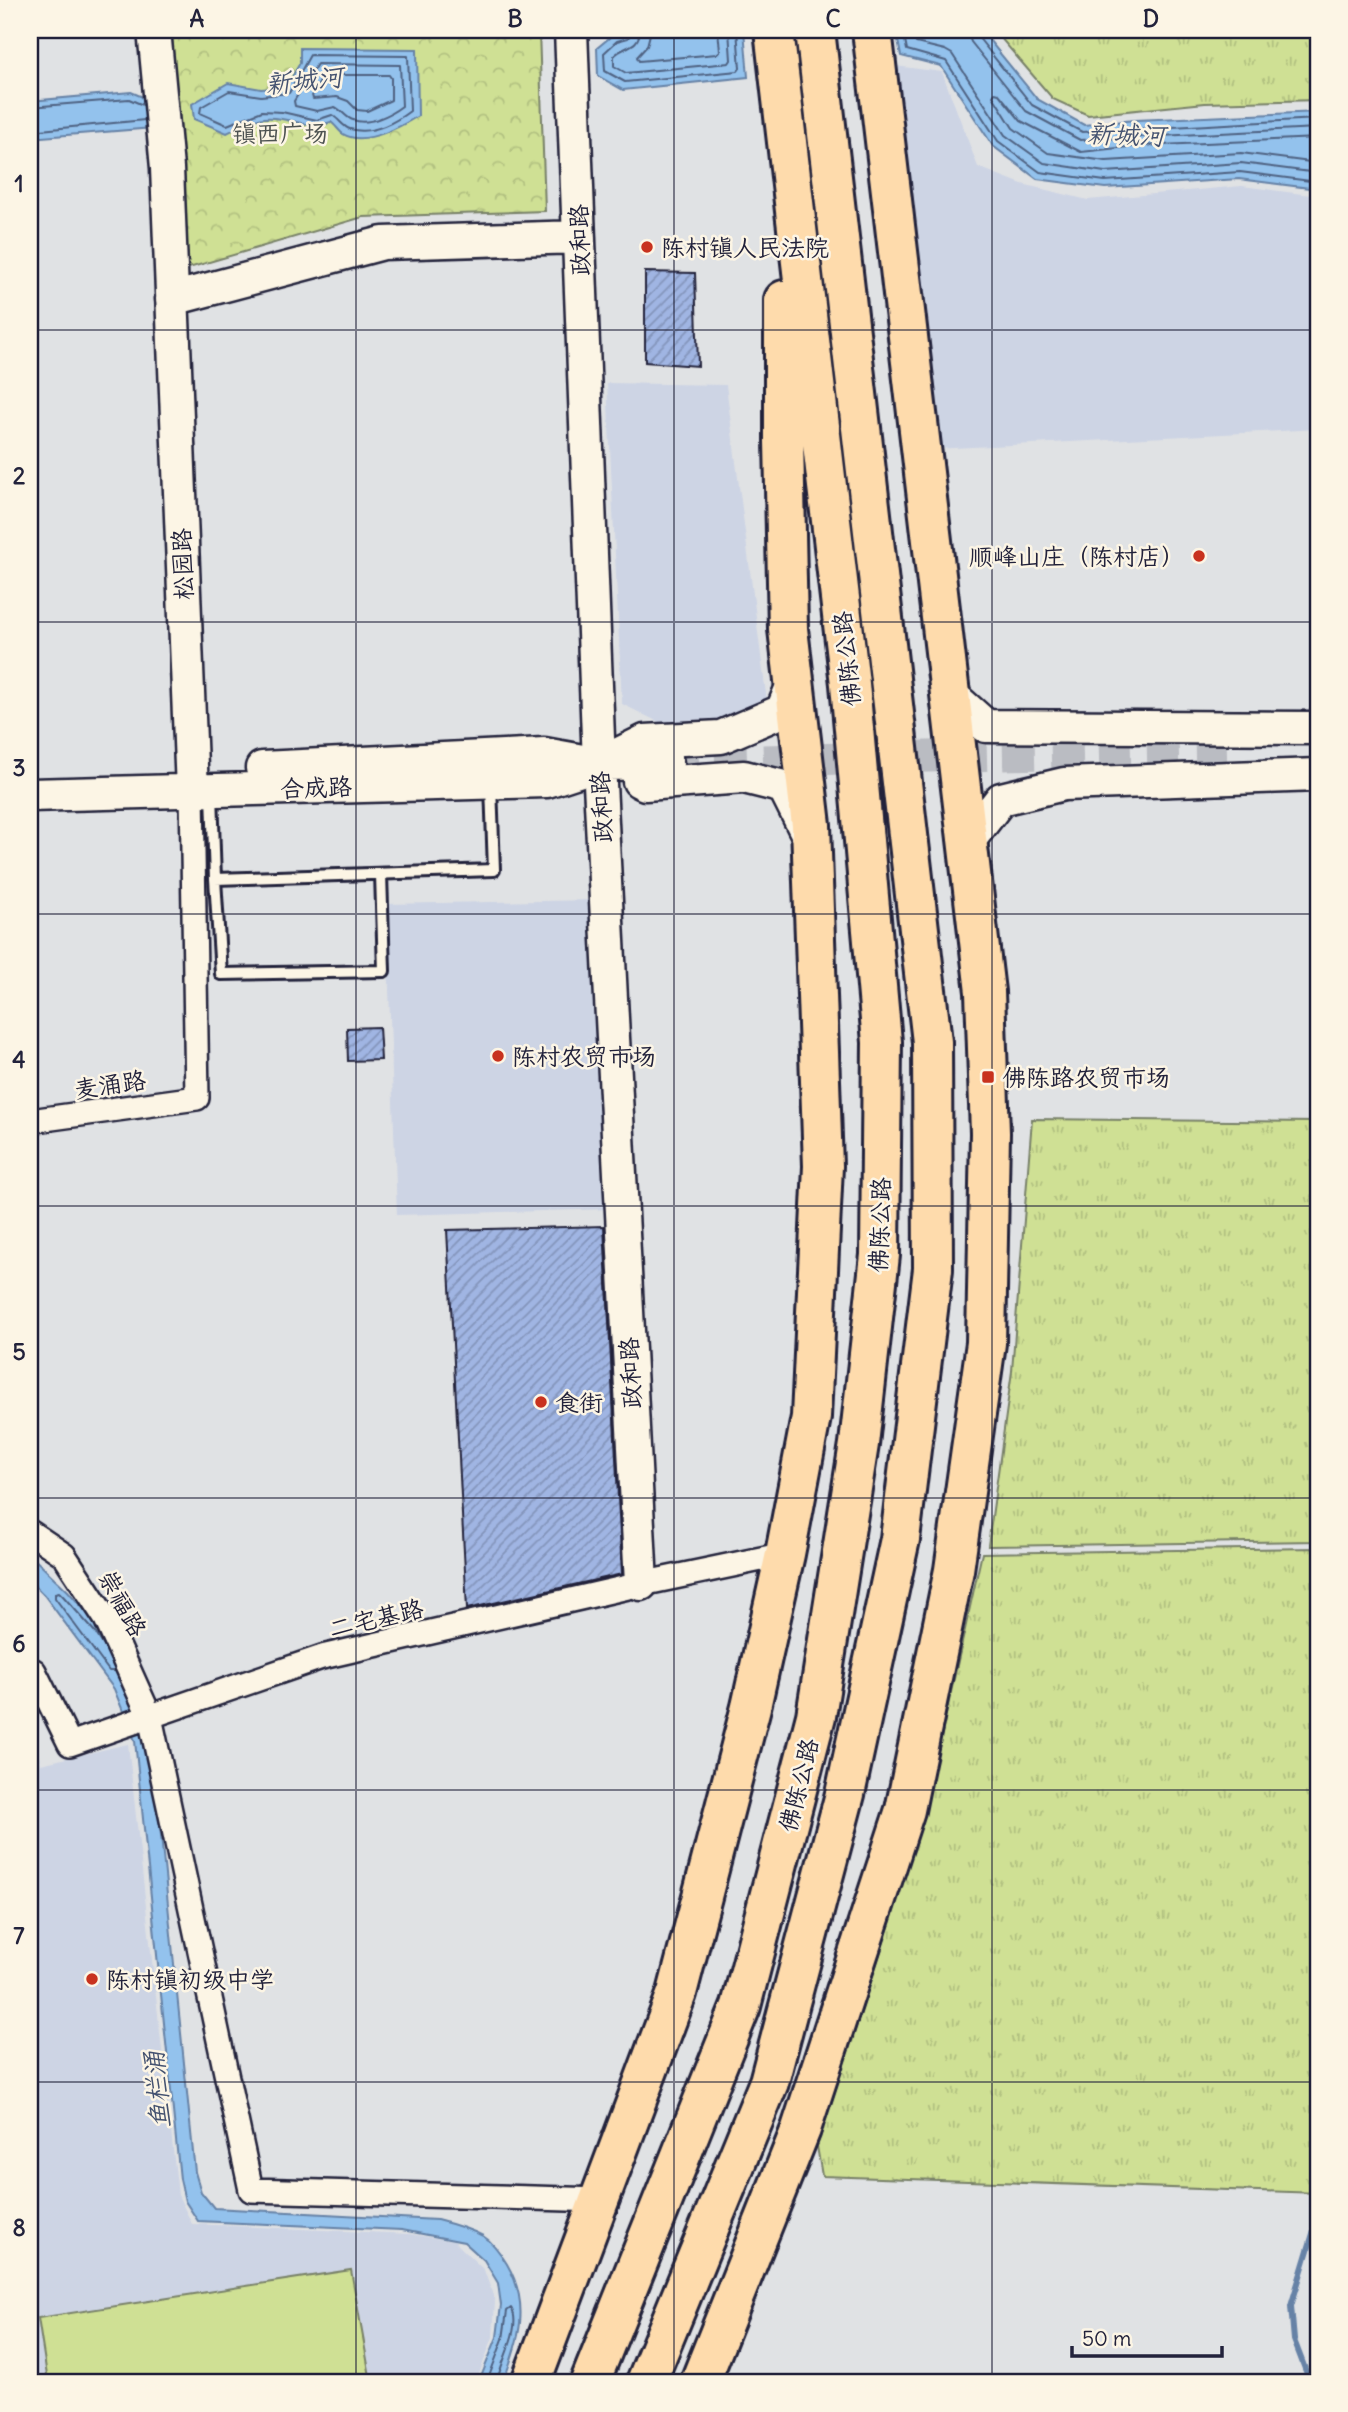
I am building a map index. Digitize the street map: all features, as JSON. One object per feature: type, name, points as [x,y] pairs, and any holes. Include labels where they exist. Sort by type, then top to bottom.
[{"type":"highway","name":"佛陈公路","points":[[590,2382],[741,2006],[812,1729],[859,1444],[880,1255],[882,1042],[849,684],[774,30]]},
{"type":"highway","name":"佛陈公路","points":[[646,2382],[769,2082],[841,1807],[900,1539],[933,1269],[932,1042],[815,30]]},
{"type":"highway","points":[[699,2382],[801,2129],[905,1810],[954,1570],[986,1343],[990,1133],[985,992],[872,30]]},
{"type":"highway","points":[[531,2382],[677,1993],[751,1707],[785,1554],[811,1417],[823,1166],[812,848],[788,629],[784,440],[785,122]]},
{"type":"highway","points":[[579,2382],[589,2296],[637,2103]]},
{"type":"highway","points":[[672,2382],[801,2129]]},
{"type":"street","name":"松园路","points":[[154,30],[167,168],[198,784],[197,1098]]},
{"type":"street","name":"政和路","points":[[571,30],[599,764],[640,1584]]},
{"type":"street","points":[[172,299],[383,243],[579,237]]},
{"type":"street","points":[[599,764],[645,741],[721,737],[782,710],[794,682]]},
{"type":"street","points":[[950,695],[986,726],[1318,728]]},
{"type":"street","points":[[1227,749],[1318,747]]},
{"type":"street","name":"合成路","points":[[30,795],[198,784],[544,754],[599,764],[667,763]]},
{"type":"street","points":[[599,764],[646,784],[744,777],[784,787],[795,803],[812,848]]},
{"type":"street","name":"合成路","points":[[30,778],[198,784],[547,781],[599,764]]},
{"type":"street","points":[[967,843],[1001,799],[1064,784],[1318,775]]},
{"type":"street","name":"麦涌路","points":[[30,1121],[197,1098]]},
{"type":"street","name":"崇福路","points":[[30,1532],[64,1555],[106,1619],[150,1717],[251,2190],[601,2200]]},
{"type":"street","name":"二宅基路","points":[[30,1672],[34,1671],[70,1744],[322,1657],[640,1584],[785,1554]]},
{"type":"lane","points":[[215,879],[494,870],[491,782]]},
{"type":"lane","points":[[198,784],[215,879],[222,974],[384,971],[381,874]]},
{"type":"shaded area","points":[[888,65],[942,72],[978,167],[1022,184],[1088,200],[1242,186],[1318,196],[1318,429],[934,449]]},
{"type":"shaded area","points":[[607,383],[726,385],[767,702],[739,720],[675,730],[622,704]]},
{"type":"shaded area","name":"陈村农贸市场","points":[[597,900],[612,1209],[397,1215],[386,904]]},
{"type":"shaded area","name":"陈村镇初级中学","points":[[30,1720],[41,1764],[128,1744],[178,2195],[192,2224],[410,2234],[454,2241],[484,2270],[495,2301],[493,2337],[476,2382],[30,2382]]},
{"type":"green space","name":"镇西广场","points":[[172,30],[539,30],[545,211],[363,217],[182,270]]},
{"type":"green space","points":[[994,30],[1318,30],[1318,100],[1205,103],[1088,115],[1053,99]]},
{"type":"green space","points":[[1032,1119],[1318,1122],[1318,1541],[988,1546],[1012,1371]]},
{"type":"green space","points":[[1318,1548],[1318,2193],[822,2176],[817,2146],[892,1917],[929,1791],[982,1553]]},
{"type":"green space","points":[[351,2270],[371,2382],[48,2382],[38,2318]]},
{"type":"water","points":[[652,30],[744,30],[748,77],[623,90],[598,76],[597,48],[614,34]]},
{"type":"water","name":"新城河","points":[[896,30],[981,30],[1037,99],[1084,125],[1135,120],[1318,112],[1318,189],[1239,179],[1105,188],[1037,179],[993,146],[941,66],[901,56]]},
{"type":"water","name":"新城河","points":[[300,48],[417,49],[418,116],[382,134],[361,138],[343,134],[331,122],[314,125],[264,118],[227,133],[194,119],[192,104],[228,83],[261,89],[286,87],[300,63]]},
{"type":"water","points":[[131,92],[152,101],[153,128],[30,138],[30,101]]},
{"type":"water","points":[[30,1555],[68,1591],[100,1628],[134,1693],[155,1776],[195,2172],[201,2192],[214,2208],[437,2220],[483,2236],[505,2260],[519,2294],[518,2337],[503,2382],[479,2382],[497,2337],[501,2305],[498,2283],[484,2260],[464,2242],[402,2230],[198,2221],[185,2201],[180,2179],[135,1741],[114,1689],[44,1595],[30,1581]]},
{"type":"building","points":[[645,272],[695,273],[698,366],[645,362]]},
{"type":"building","points":[[379,1027],[381,1060],[348,1061],[347,1028]]},
{"type":"building","name":"食街","points":[[604,1226],[622,1574],[467,1609],[447,1230]]},
{"type":"waterway","points":[[1310,2382],[1294,2340],[1291,2306],[1318,2217]]},
{"type":"tunnel","points":[[667,763],[1227,749]]},
{"type":"place","name":"陈村镇人民法院","points":[[647,247]]},
{"type":"place","name":"顺峰山庄（陈村店）","points":[[1199,556]]},
{"type":"place","name":"陈村农贸市场","points":[[498,1056]]},
{"type":"place","name":"佛陈路农贸市场","points":[[988,1077]]},
{"type":"place","name":"食街","points":[[541,1402]]},
{"type":"place","name":"陈村镇初级中学","points":[[92,1979]]},
{"type":"water label","name":"鱼栏涌","points":[[157,2090]]}]
